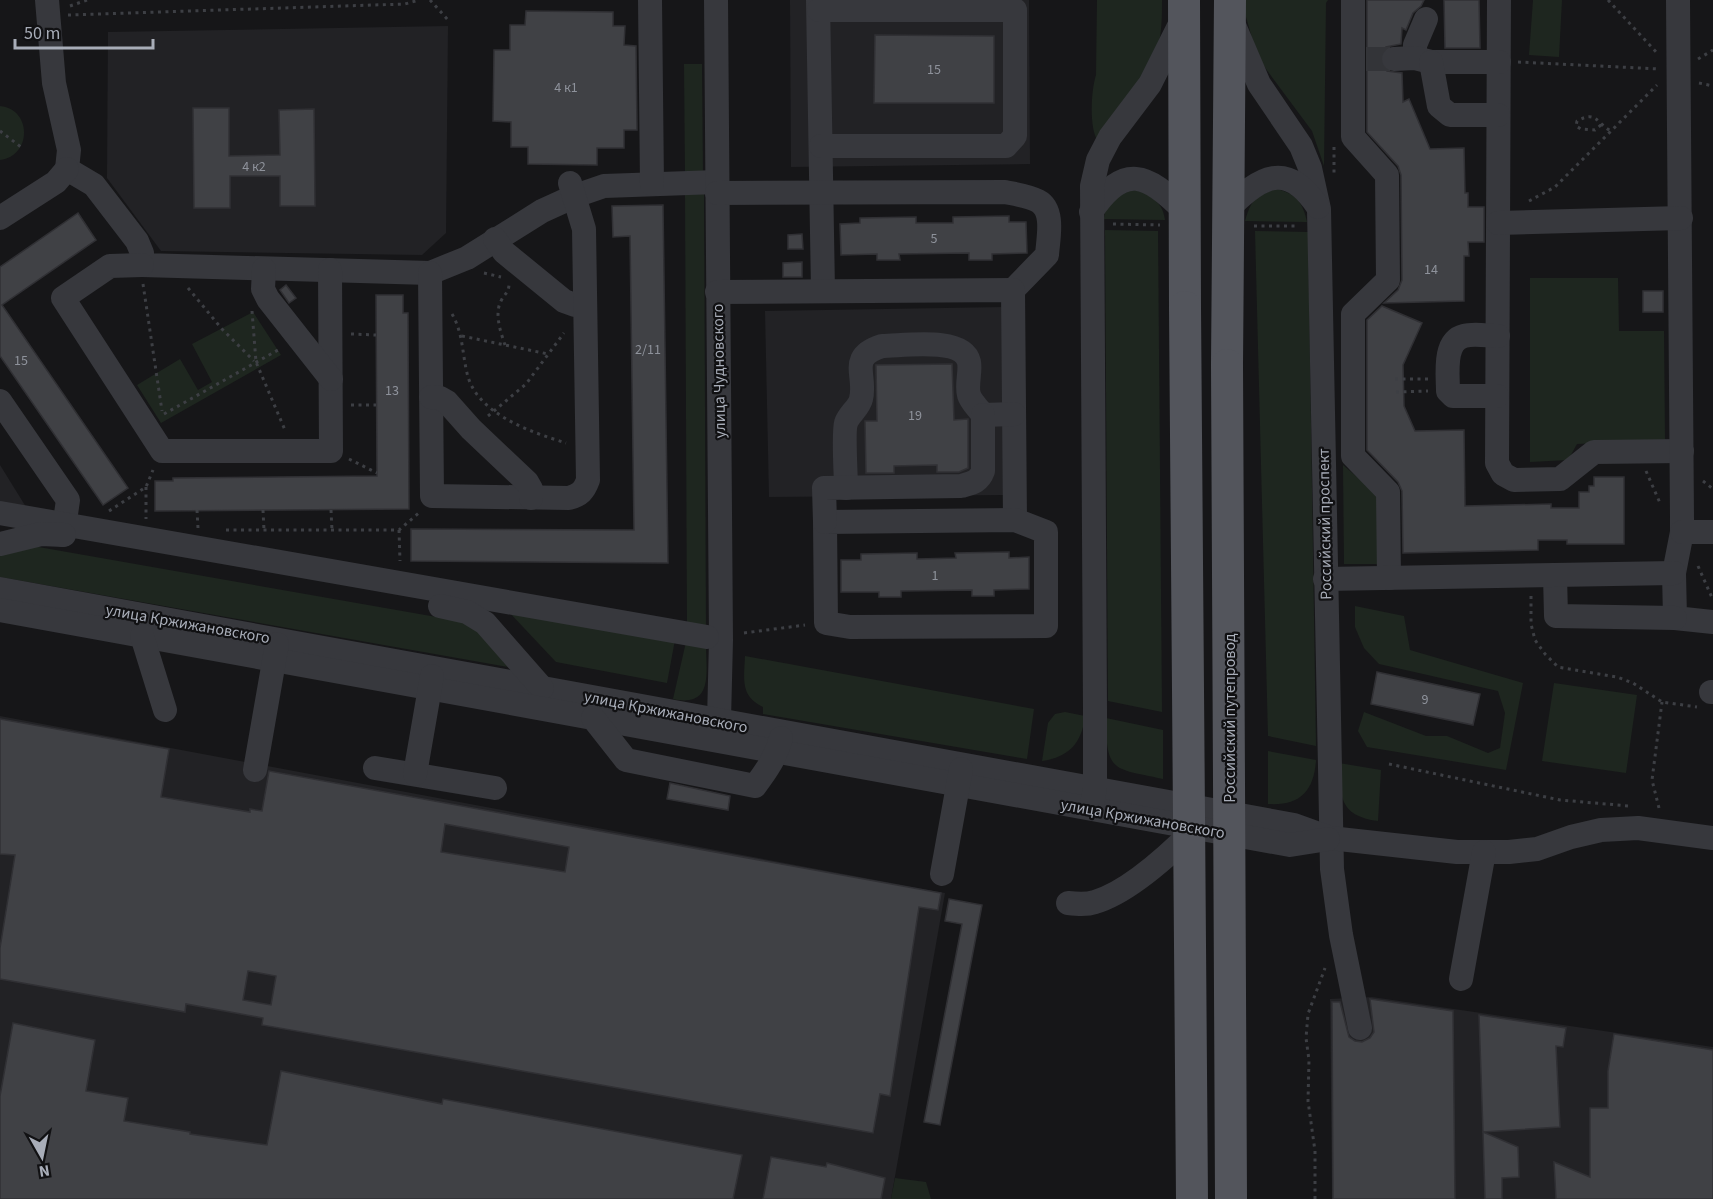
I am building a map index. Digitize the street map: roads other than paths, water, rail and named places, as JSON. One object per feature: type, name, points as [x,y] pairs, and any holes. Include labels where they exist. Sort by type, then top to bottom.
[{"type":"main road","points":[[1184,8],[1176,227],[1185,307],[1192,1199]]},
{"type":"main road","name":"Российский проспект","points":[[1230,8],[1234,224]]},
{"type":"main road","name":"Российский путепровод","points":[[1231,1199],[1227,307],[1234,224]]},
{"type":"street","points":[[650,0],[652,184]]},
{"type":"street","name":"улица Чудновского","points":[[716,0],[721,612],[718,731]]},
{"type":"street","points":[[1353,0],[1359,59],[1353,137],[1388,175],[1388,280],[1353,314],[1353,456],[1388,492],[1389,578]]},
{"type":"street","points":[[1499,0],[1497,463],[1503,474],[1514,480],[1560,479],[1594,452],[1682,451]]},
{"type":"street","points":[[1675,618],[1674,573],[1682,525],[1681,218],[1676,70],[1678,0]]},
{"type":"street","points":[[821,146],[1006,146],[1015,136],[1015,5],[818,5],[823,291]]},
{"type":"street","points":[[5,208],[56,182],[67,169],[69,150],[54,83],[55,7]]},
{"type":"street","points":[[1093,798],[1098,218],[1092,186],[1098,160],[1110,137],[1150,84],[1184,8]]},
{"type":"street","name":"Российский проспект","points":[[1230,8],[1259,84],[1301,146],[1310,168],[1325,579],[1330,838],[1341,935],[1360,1028]]},
{"type":"street","points":[[1426,19],[1415,45],[1413,60],[1439,106],[1450,115],[1498,116]]},
{"type":"street","points":[[1413,60],[1499,62]]},
{"type":"street","points":[[67,169],[94,185],[130,231],[142,253],[142,265]]},
{"type":"street","points":[[1234,224],[1243,194],[1257,183],[1271,178],[1286,178],[1299,184],[1309,194],[1313,218]]},
{"type":"street","points":[[1098,218],[1111,187],[1124,181],[1138,179],[1153,183],[1165,191],[1176,227]]},
{"type":"street","points":[[330,270],[331,451],[162,452],[63,298],[110,266],[142,265],[264,268],[430,273],[467,258],[573,189],[652,184],[822,194],[1005,192],[1038,200],[1047,208],[1049,218],[1047,255],[1013,290],[1015,520]]},
{"type":"street","points":[[430,273],[432,496],[569,498],[579,496],[588,480],[584,229],[573,189]]},
{"type":"street","points":[[1498,217],[1681,218]]},
{"type":"street","points":[[495,239],[504,252],[564,301],[574,305],[585,305]]},
{"type":"street","points":[[264,268],[263,289],[268,299],[331,379]]},
{"type":"street","points":[[717,292],[1013,290]]},
{"type":"street","points":[[1497,336],[1464,336],[1454,342],[1448,358],[1448,385],[1453,396],[1497,396]]},
{"type":"street","points":[[825,522],[1015,520],[1046,532],[1046,626],[850,627],[826,623],[824,488],[846,488],[961,486],[973,483],[980,478],[983,471],[983,415],[969,395],[970,364],[967,356],[960,349],[948,345],[882,346],[864,355],[860,365],[861,400],[846,423],[846,488]]},
{"type":"street","points":[[431,397],[447,402],[471,429],[527,482],[531,489],[531,498]]},
{"type":"street","points":[[0,401],[68,500],[70,529]]},
{"type":"street","points":[[983,415],[1014,414]]},
{"type":"street","points":[[0,513],[467,612],[485,623],[542,687]]},
{"type":"street","points":[[1682,525],[1713,532]]},
{"type":"street","points":[[0,544],[70,529],[147,539],[707,637]]},
{"type":"street","points":[[1325,579],[1674,573]]},
{"type":"street","points":[[1555,575],[1556,616],[1675,618],[1713,622]]},
{"type":"street","name":"улица Кржижановского","points":[[0,589],[276,650],[432,679],[592,718],[718,731]]},
{"type":"street","name":"улица Кржижановского","points":[[0,610],[142,636],[276,650]]},
{"type":"street","points":[[142,636],[165,710]]},
{"type":"street","points":[[255,770],[276,650]]},
{"type":"street","points":[[415,774],[432,679]]},
{"type":"street","name":"улица Кржижановского","points":[[432,679],[542,687],[718,731],[1093,798],[1294,825],[1330,838],[1457,852],[1537,849],[1571,837],[1601,830],[1638,828],[1713,838]]},
{"type":"street","points":[[592,718],[626,760],[755,786],[771,765],[780,742]]},
{"type":"street","points":[[375,768],[495,788]]},
{"type":"street","points":[[942,874],[944,826],[960,774]]},
{"type":"street","name":"улица Кржижановского","points":[[1093,798],[1196,828],[1290,845],[1330,838]]},
{"type":"street","points":[[1068,903],[1096,902],[1123,888],[1152,868],[1196,828]]},
{"type":"street","points":[[1461,979],[1484,852]]},
{"type":"tunnel","points":[[1366,59],[1394,59]]}]
